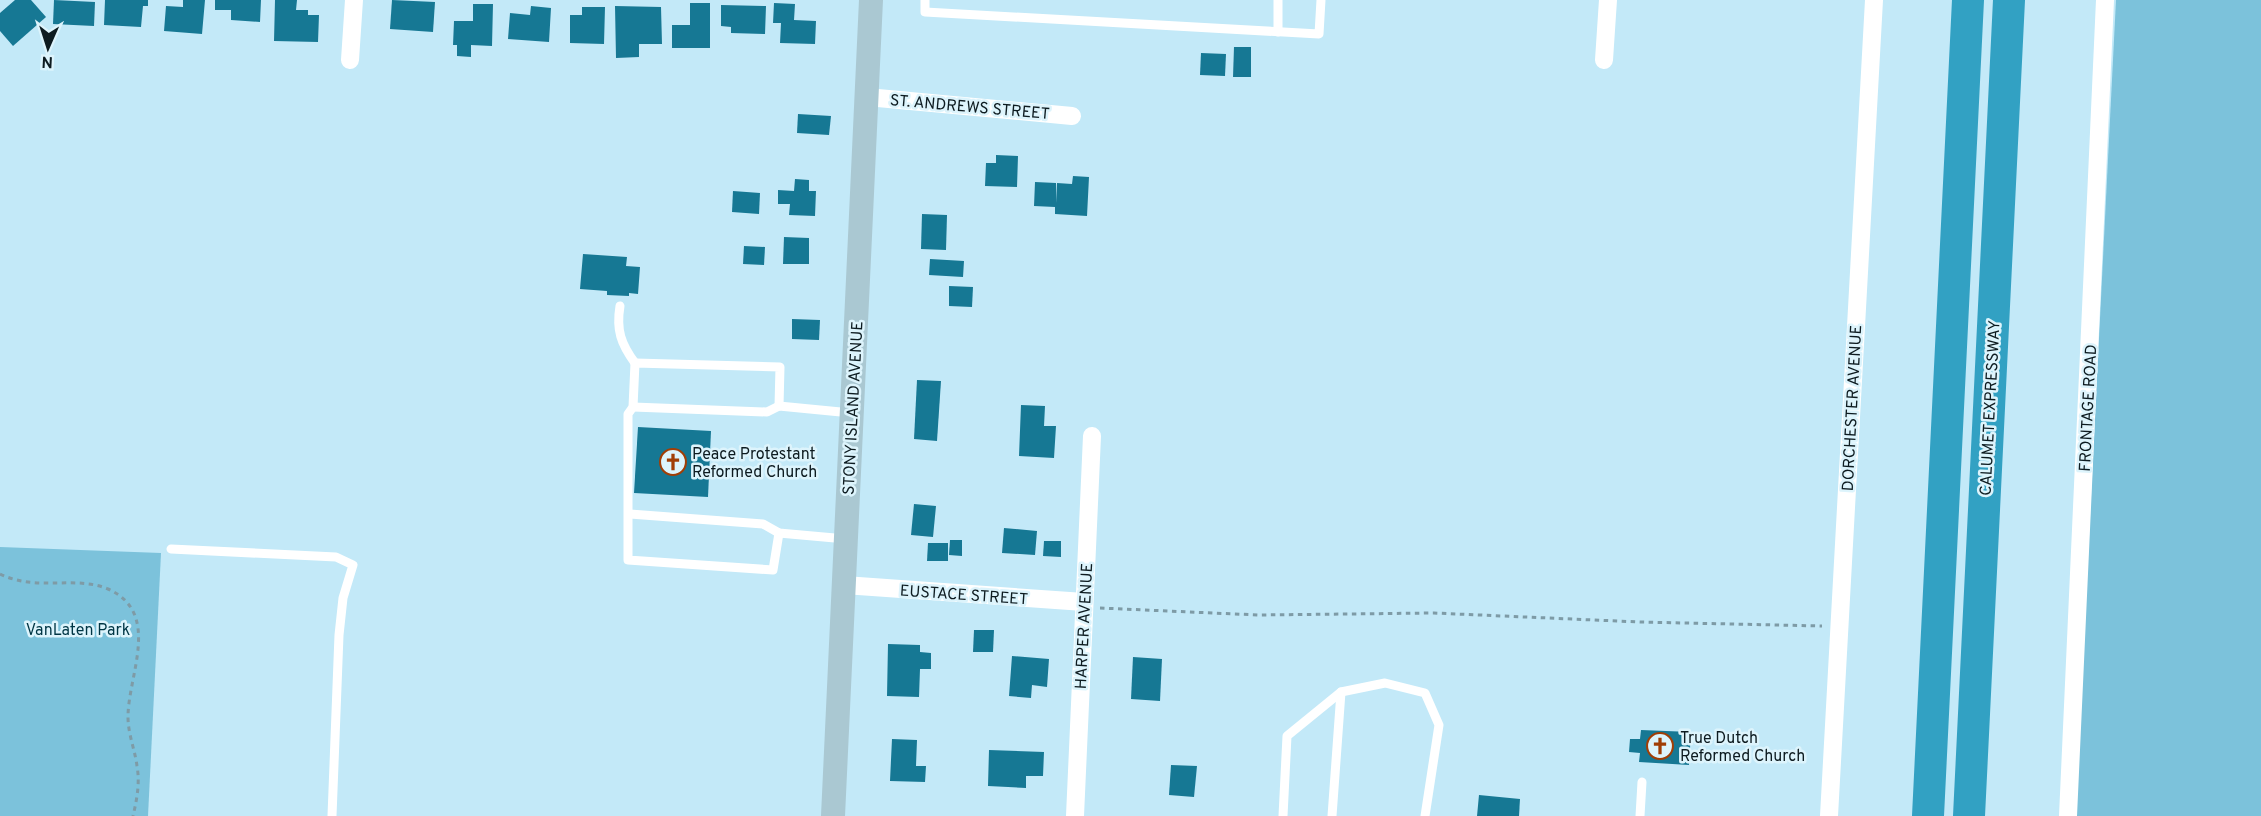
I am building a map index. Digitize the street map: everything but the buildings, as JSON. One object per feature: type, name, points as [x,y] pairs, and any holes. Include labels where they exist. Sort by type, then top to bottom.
[{"type":"highway","points":[[1928,816],[1968,0]]},
{"type":"highway","name":"CALUMET EXPRESSWAY","points":[[1969,816],[2009,0]]},
{"type":"street","points":[[350,60],[354,0]]},
{"type":"street","name":"STONY ISLAND AVENUE","points":[[833,816],[871,0]]},
{"type":"street","points":[[1604,60],[1608,0]]},
{"type":"street","name":"DORCHESTER AVENUE","points":[[1829,816],[1874,0]]},
{"type":"street","name":"FRONTAGE ROAD","points":[[2068,816],[2105,0]]},
{"type":"street","name":"ST. ANDREWS STREET","points":[[867,97],[1072,116]]},
{"type":"street","name":"HARPER AVENUE","points":[[1075,816],[1092,436]]},
{"type":"street","name":"EUSTACE STREET","points":[[844,585],[1084,605]]},
{"type":"lane","points":[[925,0],[925,12],[1319,34],[1321,0]]},
{"type":"lane","points":[[1278,0],[1278,32]]},
{"type":"lane","points":[[621,306],[618,322],[621,344],[635,363],[633,407],[628,414],[626,482],[630,514],[628,560],[773,570],[779,534]]},
{"type":"lane","points":[[635,363],[780,367],[779,406]]},
{"type":"lane","points":[[633,407],[767,412],[779,406],[852,413]]},
{"type":"lane","points":[[630,514],[763,524],[779,534],[846,539]]},
{"type":"lane","points":[[171,549],[336,557],[353,566],[343,598],[339,635],[332,816]]},
{"type":"lane","points":[[1283,816],[1287,736],[1341,692],[1385,683],[1425,693],[1439,725],[1425,816]]},
{"type":"lane","points":[[1332,816],[1341,692]]},
{"type":"lane","points":[[1640,816],[1642,783]]},
{"type":"path","points":[[0,574],[29,584],[84,585],[105,588],[127,603],[138,629],[140,642],[129,701],[128,720],[138,781],[133,816]]},
{"type":"path","points":[[1084,605],[1258,615],[1424,612],[1839,627]]},
{"type":"green space","points":[[2116,0],[2261,0],[2261,816],[2075,816]]},
{"type":"green space","name":"VanLaten Park","points":[[0,547],[161,553],[148,816],[0,816]]},
{"type":"place","name":"Peace Protestant Reformed Church","points":[[673,462]]},
{"type":"place","name":"True Dutch Reformed Church","points":[[1660,746]]}]
